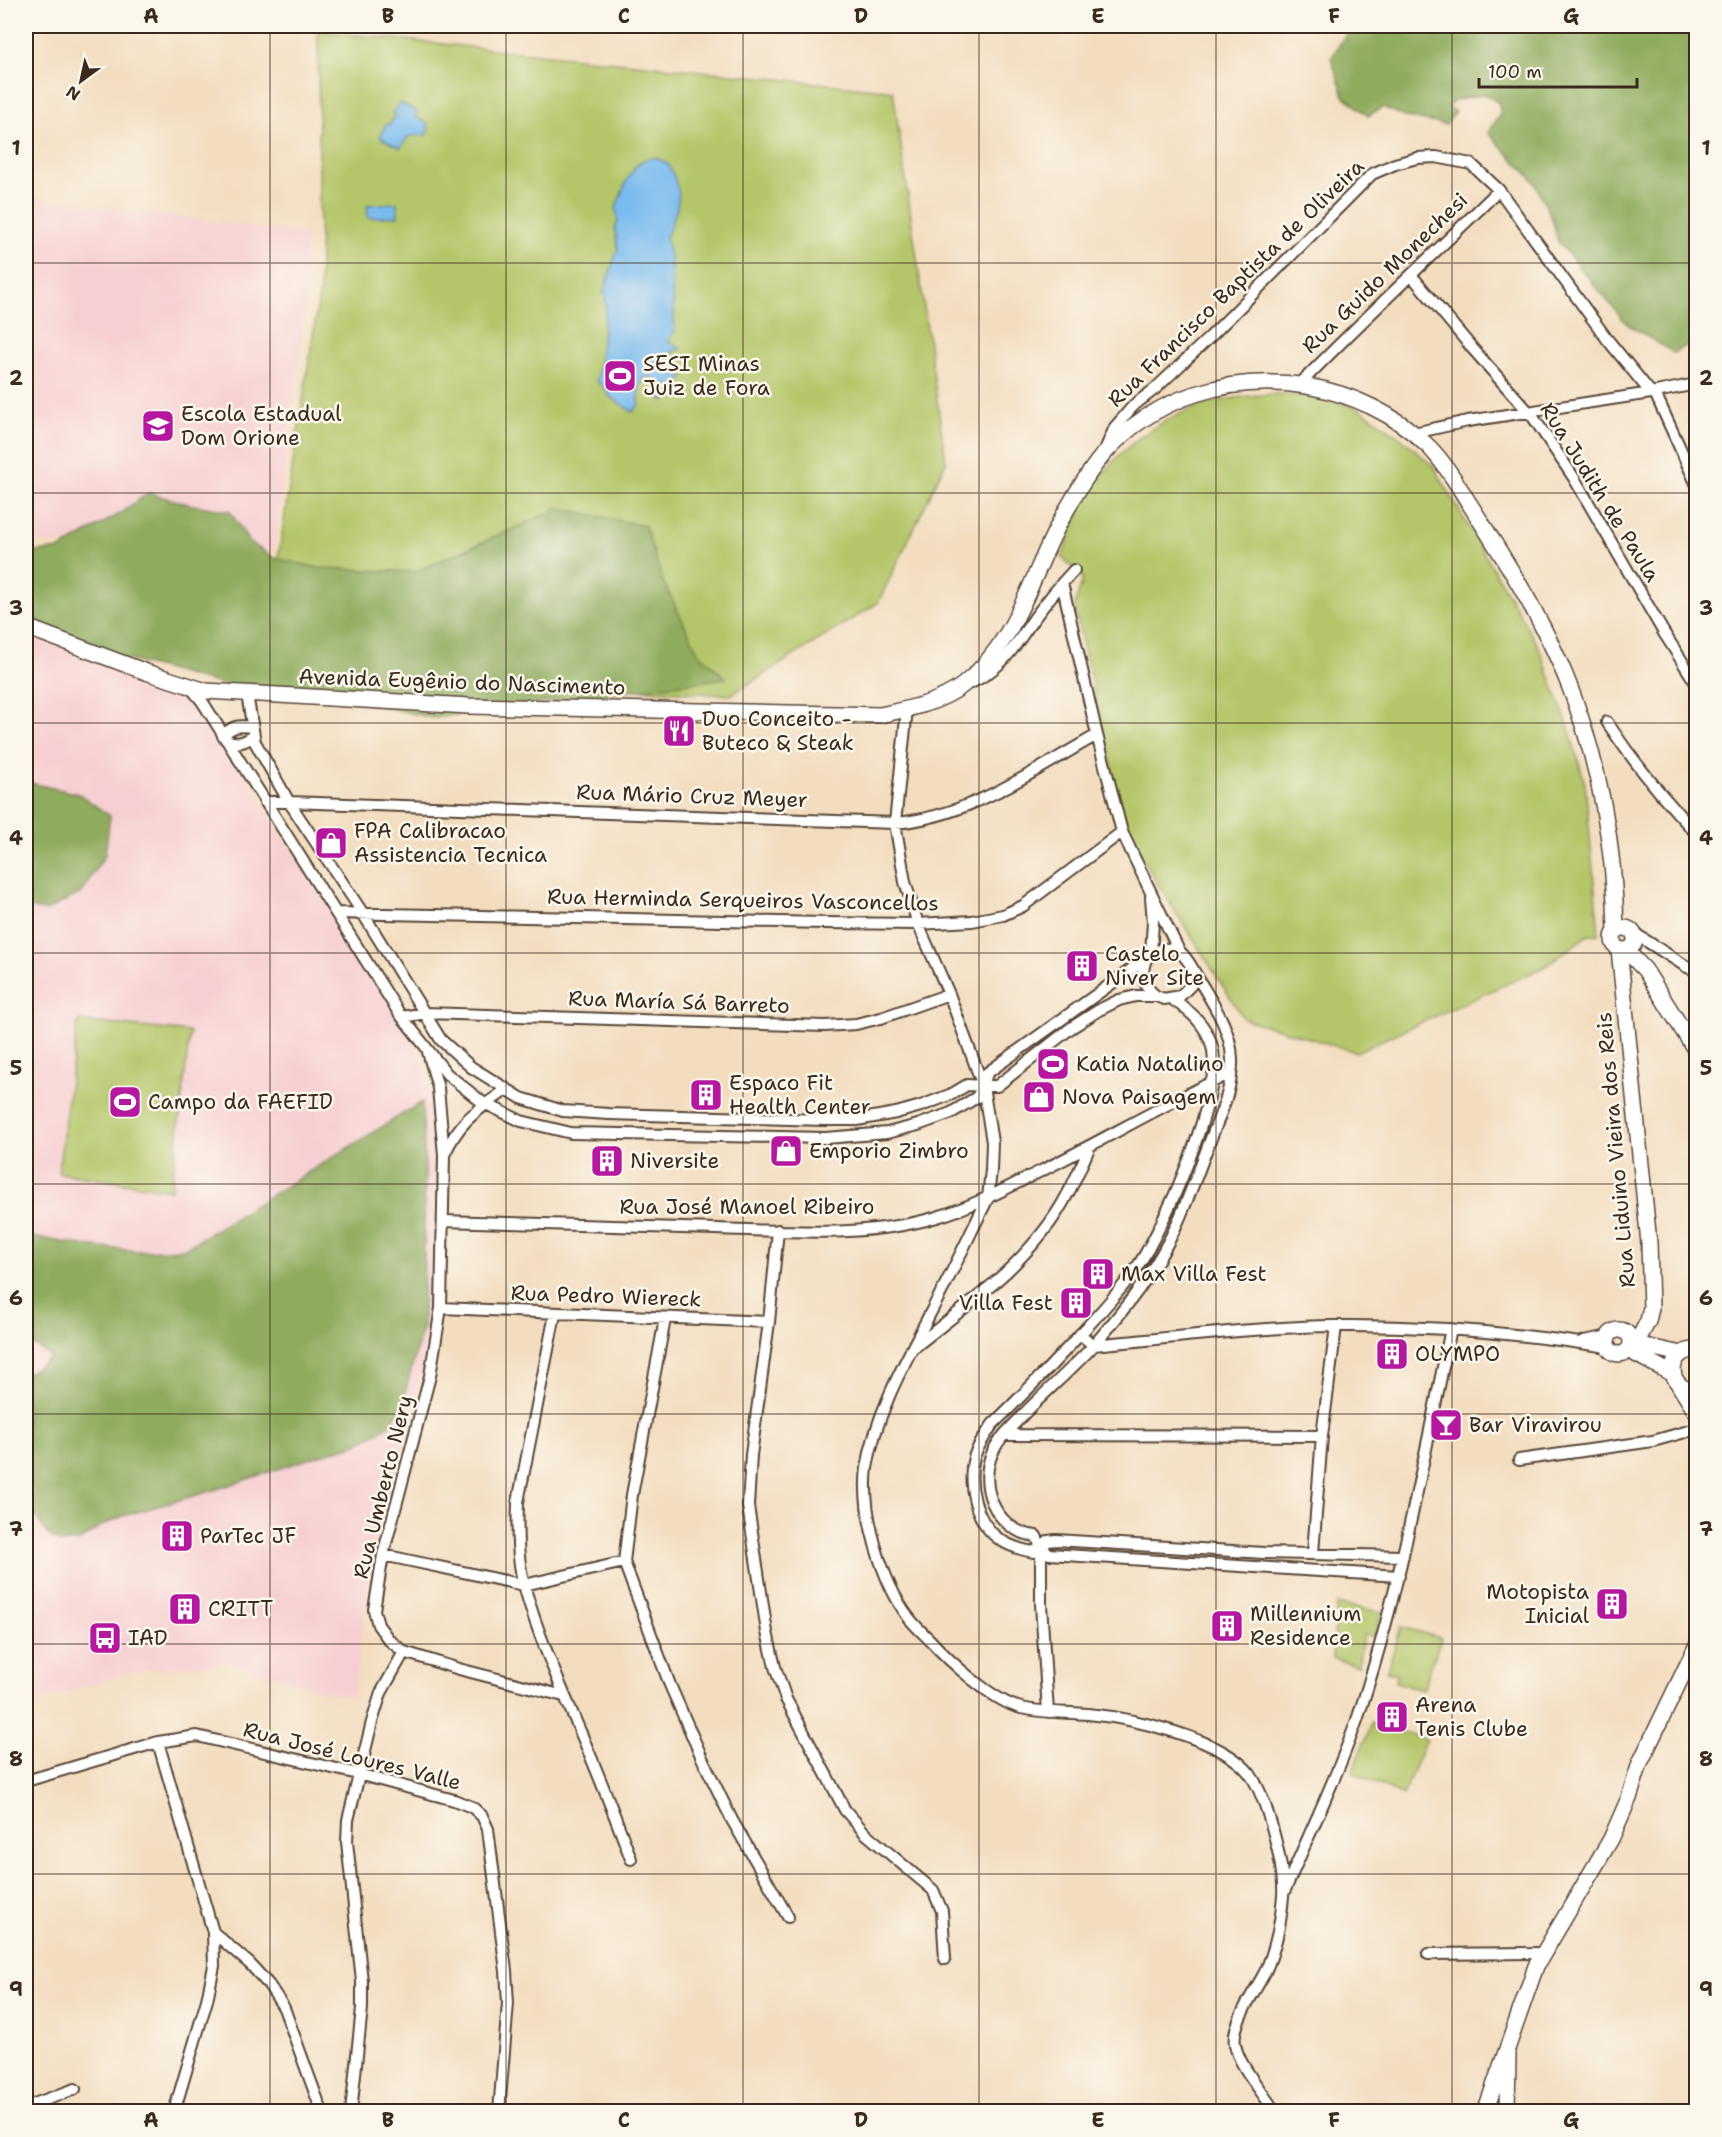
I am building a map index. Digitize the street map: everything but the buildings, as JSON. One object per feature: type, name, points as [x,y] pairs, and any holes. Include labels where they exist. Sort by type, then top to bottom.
[{"type":"street","name":"Rua Francisco Baptista de Oliveira","points":[[1103,455],[1115,427],[1134,405],[1155,389],[1210,336],[1372,174],[1395,164],[1418,158],[1436,157],[1471,164],[1499,190],[1607,339],[1653,393],[1696,483]]},
{"type":"street","name":"Rua Guido Monechesi","points":[[1299,385],[1499,190]]},
{"type":"street","name":"Rua Judith de Paula","points":[[1412,276],[1529,412],[1574,478],[1664,633],[1696,683]]},
{"type":"street","name":"Avenida Eugênio do Nascimento","points":[[26,627],[146,672],[206,691],[469,706],[880,715],[930,702],[960,688],[982,668],[1004,642],[1060,521],[1085,480],[1103,455],[1137,424],[1186,396],[1239,383],[1282,382],[1321,389],[1365,403],[1403,423],[1431,449],[1456,482],[1512,570],[1569,684],[1589,746],[1600,792],[1616,906],[1627,939]]},
{"type":"street","points":[[1414,433],[1468,421],[1653,393],[1696,384]]},
{"type":"street","points":[[960,688],[986,675],[1005,660],[1074,570]]},
{"type":"street","name":"Avenida Eugênio do Nascimento","points":[[907,709],[924,695],[951,681],[974,663],[997,637],[1033,583]]},
{"type":"street","points":[[1062,583],[1122,832],[1179,951]]},
{"type":"street","points":[[190,686],[202,701],[402,1017],[447,1074],[486,1104],[528,1123],[571,1133],[826,1138],[887,1133],[951,1113],[977,1097],[987,1073],[1163,948],[1179,951],[1185,955],[1230,1040],[1231,1073],[1225,1102],[1176,1226],[1162,1254],[1134,1295],[1094,1345],[996,1444],[986,1470],[986,1483],[991,1501],[997,1513],[1013,1528],[1027,1535],[1036,1536],[1041,1547],[1049,1554],[1399,1576]]},
{"type":"street","points":[[247,694],[252,731],[289,802],[362,912],[441,1040],[471,1066],[521,1098],[563,1111],[856,1120],[896,1113],[941,1098],[967,1085],[997,1086],[1046,1047],[1099,1010],[1119,1000],[1136,996],[1172,999],[1197,1018],[1206,1030],[1212,1047],[1214,1064],[1213,1081],[1206,1112],[1184,1171],[1164,1220],[1129,1278],[1080,1334],[993,1424],[975,1454],[972,1467],[972,1485],[976,1505],[992,1533],[1007,1543],[1034,1552],[1048,1541],[1056,1540],[1254,1552],[1403,1557]]},
{"type":"street","points":[[907,709],[895,823],[904,882],[918,924],[949,994],[982,1086],[992,1142],[992,1170],[988,1198],[912,1349],[885,1407],[873,1444],[867,1470],[867,1494],[879,1558],[893,1591],[909,1617],[937,1648],[993,1695],[1018,1707],[1048,1712],[1089,1714],[1161,1728],[1204,1743],[1230,1756],[1248,1771],[1258,1788],[1276,1843],[1284,1892]]},
{"type":"street","points":[[1607,722],[1662,797],[1696,833]]},
{"type":"street","points":[[224,738],[229,729],[236,726],[252,731]]},
{"type":"street","points":[[224,738],[235,743],[242,743],[247,741],[252,731]]},
{"type":"street","name":"Rua Mário Cruz Meyer","points":[[265,802],[895,823],[938,817],[991,795],[1097,735]]},
{"type":"street","name":"Rua Herminda Serqueiros Vasconcellos","points":[[336,913],[918,924],[972,921],[1003,915],[1023,906],[1122,832]]},
{"type":"street","points":[[1150,891],[1153,922],[1149,957],[1143,967],[1144,984],[1156,996]]},
{"type":"street","points":[[1627,939],[1696,970]]},
{"type":"street","points":[[1627,939],[1696,1051]]},
{"type":"street","name":"Rua Liduino Vieira dos Reis","points":[[1627,939],[1651,1308],[1648,1321],[1632,1346]]},
{"type":"street","points":[[1172,999],[1180,996],[1191,985],[1193,969]]},
{"type":"street","name":"Rua María Sá Barreto","points":[[402,1017],[426,1013],[825,1026],[856,1024],[881,1018],[949,994]]},
{"type":"street","points":[[1038,1036],[1046,1047]]},
{"type":"street","name":"Rua Umberto Nery","points":[[427,1048],[438,1088],[444,1155],[441,1308],[430,1376],[383,1555],[374,1610],[378,1625],[389,1640],[404,1652],[459,1669],[564,1696]]},
{"type":"street","name":"Rua José Manoel Ribeiro","points":[[443,1221],[778,1230],[872,1230],[909,1224],[938,1217],[988,1198],[1231,1073]]},
{"type":"street","name":"Rua Umberto Nery","points":[[444,1155],[453,1135],[467,1118],[506,1090]]},
{"type":"street","points":[[608,1134],[609,1114]]},
{"type":"street","points":[[721,1136],[722,1117]]},
{"type":"street","points":[[825,1120],[826,1138]]},
{"type":"street","points":[[912,1349],[998,1279],[1037,1239],[1064,1203],[1090,1146]]},
{"type":"street","points":[[1184,1171],[1197,1175]]},
{"type":"street","points":[[778,1230],[769,1322],[751,1455],[748,1506],[767,1632],[775,1667],[786,1699],[845,1810],[865,1833],[933,1890],[942,1911],[945,1959]]},
{"type":"street","points":[[1149,1247],[1162,1254]]},
{"type":"street","name":"Rua Pedro Wiereck","points":[[441,1308],[769,1322]]},
{"type":"street","points":[[555,1314],[518,1502],[517,1529],[524,1585],[564,1696],[612,1806],[632,1859]]},
{"type":"street","points":[[665,1318],[632,1495],[624,1562],[670,1685],[702,1758],[732,1820],[788,1917]]},
{"type":"street","points":[[1080,1334],[1094,1345],[1336,1326],[1451,1329],[1578,1342],[1609,1342],[1617,1354],[1632,1346],[1681,1354]]},
{"type":"street","points":[[1312,1553],[1322,1436],[1336,1326]]},
{"type":"street","points":[[1275,2112],[1238,2055],[1234,2036],[1270,1960],[1284,1892],[1337,1774],[1374,1664],[1399,1576],[1451,1329]]},
{"type":"street","points":[[1632,1346],[1690,1391],[1696,1391]]},
{"type":"street","points":[[1696,1350],[1681,1354],[1674,1363],[1676,1379],[1696,1412]]},
{"type":"street","points":[[1519,1460],[1643,1443],[1696,1429]]},
{"type":"street","points":[[1004,1435],[1322,1436]]},
{"type":"street","points":[[1041,1547],[1041,1604],[1048,1712]]},
{"type":"street","points":[[383,1555],[524,1585],[624,1562]]},
{"type":"street","points":[[1485,2112],[1526,1991],[1543,1953],[1611,1839],[1645,1754],[1696,1647]]},
{"type":"street","points":[[351,2112],[362,2008],[362,1981],[347,1842],[348,1820],[358,1774],[381,1694],[404,1652]]},
{"type":"street","name":"Rua José Loures Valle","points":[[26,1781],[158,1742],[197,1736],[358,1774],[472,1807],[482,1816],[488,1829],[506,1971],[508,2003],[500,2112]]},
{"type":"street","points":[[158,1742],[213,1932],[214,1966],[207,2000],[174,2112]]},
{"type":"street","points":[[213,1932],[250,1964],[269,1985],[284,2008],[322,2112]]},
{"type":"street","points":[[1428,1954],[1543,1953]]},
{"type":"street","points":[[1507,2112],[1508,2044]]},
{"type":"street","points":[[26,2107],[75,2089]]},
{"type":"shaded area","name":"Escola Estadual Dom Orione","points":[[26,197],[306,234],[305,311],[274,551],[79,546],[26,541]]},
{"type":"shaded area","points":[[26,631],[191,693],[410,1034],[426,1069],[435,1125],[431,1339],[376,1551],[365,1608],[354,1696],[332,1694],[228,1663],[140,1670],[26,1704]]},
{"type":"green space","points":[[1351,26],[1696,26],[1696,342],[1674,353],[1627,324],[1558,242],[1553,221],[1533,180],[1488,133],[1501,113],[1498,102],[1485,94],[1453,101],[1448,107],[1455,112],[1446,125],[1405,117],[1383,107],[1368,116],[1344,96],[1331,58]]},
{"type":"green space","name":"SESI Minas Juiz de Fora","points":[[318,31],[893,91],[946,462],[878,603],[731,695],[261,668],[320,290]]},
{"type":"green space","points":[[1279,394],[1325,397],[1361,410],[1403,439],[1434,467],[1538,646],[1569,728],[1585,784],[1599,934],[1588,935],[1544,967],[1356,1052],[1244,1019],[1129,839],[1074,608],[1083,579],[1062,557],[1088,493],[1120,455],[1139,438],[1159,424],[1203,405],[1227,399]]},
{"type":"green space","points":[[148,493],[192,505],[230,511],[249,542],[274,558],[319,568],[415,572],[560,508],[645,526],[663,581],[698,652],[726,678],[433,718],[338,697],[240,689],[118,657],[26,624],[26,553],[60,549],[119,514]]},
{"type":"green space","points":[[26,782],[79,794],[110,816],[105,855],[81,893],[46,911],[26,907]]},
{"type":"green space","name":"Campo da FAEFID","points":[[78,1021],[190,1032],[171,1190],[58,1173]]},
{"type":"green space","points":[[422,1102],[425,1169],[423,1327],[401,1407],[389,1426],[357,1444],[214,1490],[123,1516],[99,1527],[80,1541],[60,1543],[47,1534],[26,1502],[26,1374],[50,1359],[49,1355],[26,1340],[26,1236],[94,1247],[140,1251],[184,1249]]},
{"type":"green space","points":[[1337,1604],[1382,1612],[1374,1637],[1363,1635],[1358,1666],[1332,1658]]},
{"type":"green space","points":[[1401,1627],[1441,1638],[1423,1690],[1396,1682],[1397,1674],[1387,1671]]},
{"type":"green space","points":[[1372,1723],[1426,1739],[1403,1796],[1352,1772]]},
{"type":"water","points":[[401,103],[417,112],[415,117],[427,123],[429,128],[426,135],[409,136],[400,148],[381,138],[381,134],[396,115],[392,113]]},
{"type":"water","points":[[657,158],[668,164],[679,193],[677,208],[666,238],[670,256],[675,331],[670,336],[669,342],[681,349],[674,351],[668,358],[670,370],[684,377],[675,388],[666,384],[662,387],[662,397],[666,401],[657,397],[654,392],[658,385],[654,377],[643,378],[639,389],[639,405],[633,412],[610,397],[603,386],[597,382],[606,306],[604,291],[618,248],[615,229],[618,220],[616,208],[626,182],[636,166],[645,159]]},
{"type":"water","points":[[397,203],[398,216],[368,218],[367,205]]},
{"type":"place","name":"SESI Minas Juiz de Fora","points":[[620,376]]},
{"type":"place","name":"Escola Estadual Dom Orione","points":[[158,426]]},
{"type":"place","name":"Duo Conceito - Buteco & Steak","points":[[679,731]]},
{"type":"place","name":"FPA Calibracao Assistencia Tecnica","points":[[331,843]]},
{"type":"place","name":"Castelo Niver Site","points":[[1082,966]]},
{"type":"place","name":"Katia Natalino","points":[[1053,1064]]},
{"type":"place","name":"Espaco Fit Health Center","points":[[706,1095]]},
{"type":"place","name":"Nova Paisagem","points":[[1039,1097]]},
{"type":"place","name":"Campo da FAEFID","points":[[125,1102]]},
{"type":"place","name":"Emporio Zimbro","points":[[786,1151]]},
{"type":"place","name":"Niversite","points":[[607,1161]]},
{"type":"place","name":"Max Villa Fest","points":[[1098,1274]]},
{"type":"place","name":"Villa Fest","points":[[1076,1303]]},
{"type":"place","name":"OLYMPO","points":[[1392,1354]]},
{"type":"place","name":"Bar Viravirou","points":[[1446,1425]]},
{"type":"place","name":"ParTec JF","points":[[177,1536]]},
{"type":"place","name":"Motopista Inicial","points":[[1612,1604]]},
{"type":"place","name":"CRITT","points":[[185,1609]]},
{"type":"place","name":"Millennium Residence","points":[[1227,1626]]},
{"type":"place","name":"IAD","points":[[105,1638]]},
{"type":"place","name":"Arena Tenis Clube","points":[[1392,1717]]}]
